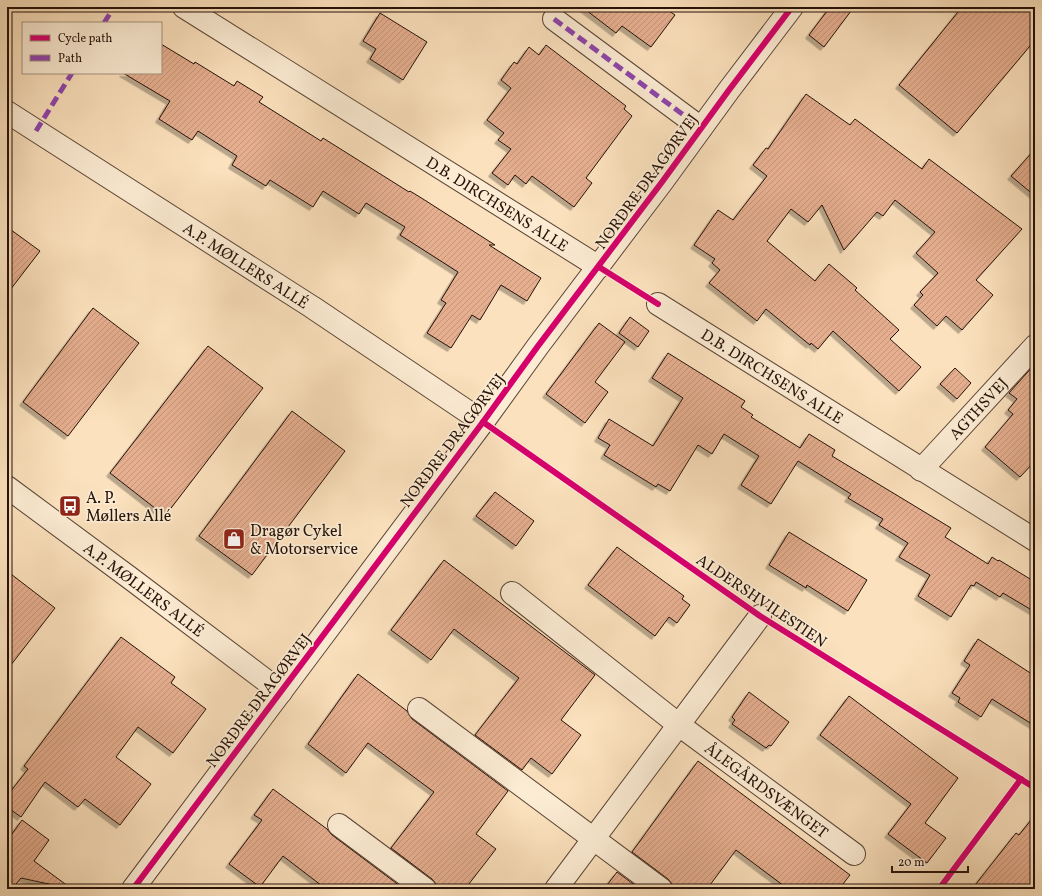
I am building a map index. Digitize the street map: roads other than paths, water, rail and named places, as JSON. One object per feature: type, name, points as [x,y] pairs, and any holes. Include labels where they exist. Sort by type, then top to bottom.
[{"type":"street","name":"D.B. DIRCHSENS ALLE","points":[[184,7],[599,267]]},
{"type":"street","name":"NORDRE DRAGØRVEJ","points":[[133,889],[792,7]]},
{"type":"street","name":"NORDRE DRAGØRVEJ","points":[[554,19],[701,128]]},
{"type":"street","name":"A.P. MØLLERS ALLÉ","points":[[7,112],[312,308],[483,422]]},
{"type":"street","name":"D.B. DIRCHSENS ALLE","points":[[658,304],[1035,540]]},
{"type":"street","name":"AGTHSVEJ","points":[[922,470],[1035,346]]},
{"type":"street","name":"A.P. MØLLERS ALLÉ","points":[[7,487],[136,582],[281,692]]},
{"type":"street","name":"ÅLEGÅRDSVÆNGET","points":[[512,593],[679,725],[854,854]]},
{"type":"street","points":[[556,889],[760,616]]},
{"type":"street","points":[[420,710],[661,889]]},
{"type":"street","points":[[339,826],[425,889]]},
{"type":"place","name":"A. P. Møllers Allé","points":[[70,506]]},
{"type":"place","name":"Dragør Cykel & Motorservice","points":[[234,539]]}]
